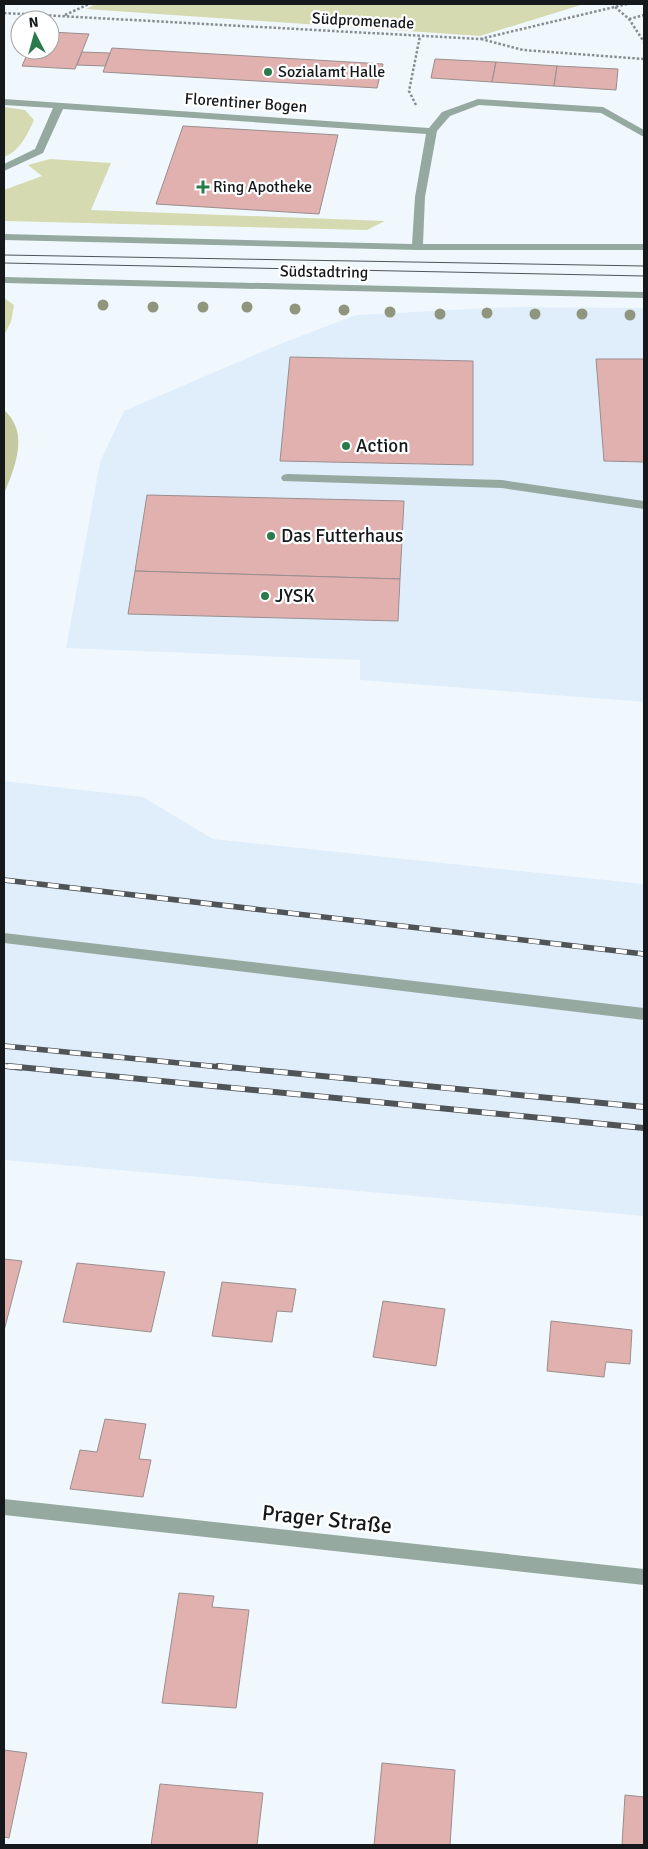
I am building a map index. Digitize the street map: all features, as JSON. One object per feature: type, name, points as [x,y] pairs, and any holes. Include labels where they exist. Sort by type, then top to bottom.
[{"type":"street","name":"Florentiner Bogen","points":[[4,102],[432,131]]},
{"type":"street","points":[[417,247],[420,196],[432,131],[446,114],[478,102],[603,110],[644,134]]},
{"type":"street","points":[[4,168],[39,151],[59,107]]},
{"type":"street","name":"Südstadtring","points":[[4,237],[417,247],[644,247]]},
{"type":"street","name":"Südstadtring","points":[[4,280],[644,295]]},
{"type":"street","points":[[287,478],[502,484],[644,505]]},
{"type":"street","points":[[4,938],[644,1014]]},
{"type":"street","name":"Prager Straße","points":[[4,1507],[644,1577]]},
{"type":"path","points":[[64,16],[89,4]]},
{"type":"path","name":"Südpromenade","points":[[4,13],[480,39],[626,4]]},
{"type":"path","points":[[615,7],[629,19],[644,42]]},
{"type":"path","points":[[629,19],[644,15]]},
{"type":"path","points":[[420,36],[409,91],[432,131]]},
{"type":"path","points":[[480,39],[523,50],[644,59]]},
{"type":"shaded area","points":[[511,307],[644,308],[644,702],[360,680],[360,660],[66,648],[100,462],[124,411],[280,344],[356,315]]},
{"type":"shaded area","points":[[4,781],[143,797],[213,839],[644,884],[644,1216],[4,1160]]},
{"type":"green space","points":[[96,4],[584,4],[480,36],[86,9]]},
{"type":"green space","points":[[4,107],[25,110],[34,120],[19,147],[4,157]]},
{"type":"green space","points":[[50,159],[111,163],[91,210],[385,221],[367,230],[4,221],[4,190],[42,176],[28,165]]},
{"type":"green space","points":[[4,298],[14,305],[11,322],[4,335]]},
{"type":"green space","points":[[4,410],[12,419],[17,429],[18,450],[16,462],[4,494]]},
{"type":"building","points":[[60,33],[89,34],[75,69],[22,66],[25,60],[60,60]]},
{"type":"building","points":[[112,48],[383,64],[377,88],[103,72]]},
{"type":"building","points":[[82,52],[110,53],[105,66],[77,65]]},
{"type":"building","points":[[435,59],[496,62],[492,82],[431,78]]},
{"type":"building","points":[[496,62],[557,66],[554,86],[492,82]]},
{"type":"building","points":[[557,66],[618,69],[616,90],[554,86]]},
{"type":"building","points":[[183,126],[338,135],[319,214],[156,204]]},
{"type":"building","points":[[290,357],[473,361],[473,465],[280,461]]},
{"type":"building","points":[[596,359],[644,359],[644,462],[604,461]]},
{"type":"building","name":"Das Futterhaus","points":[[147,495],[404,501],[400,579],[135,571]]},
{"type":"building","name":"JYSK","points":[[135,571],[400,579],[398,621],[128,614]]},
{"type":"building","points":[[4,1259],[22,1261],[4,1331]]},
{"type":"building","points":[[77,1263],[165,1272],[151,1332],[63,1322]]},
{"type":"building","points":[[222,1282],[296,1289],[292,1312],[277,1311],[272,1342],[212,1336]]},
{"type":"building","points":[[383,1301],[445,1309],[436,1366],[373,1357]]},
{"type":"building","points":[[551,1321],[632,1330],[630,1364],[606,1362],[604,1377],[547,1371]]},
{"type":"building","points":[[105,1419],[146,1424],[139,1459],[151,1460],[143,1497],[70,1489],[80,1450],[97,1452]]},
{"type":"building","points":[[179,1593],[214,1596],[212,1607],[249,1610],[236,1708],[162,1703]]},
{"type":"building","points":[[4,1750],[27,1753],[9,1838],[4,1837]]},
{"type":"building","points":[[382,1763],[455,1770],[450,1845],[374,1845]]},
{"type":"building","points":[[160,1784],[263,1793],[257,1845],[151,1845]]},
{"type":"building","points":[[625,1795],[644,1797],[644,1845],[622,1845]]},
{"type":"tram line","points":[[4,255],[644,266]]},
{"type":"tram line","points":[[4,263],[644,276]]},
{"type":"railway","points":[[4,880],[644,954]]},
{"type":"railway","points":[[4,1046],[231,1068]]},
{"type":"railway","points":[[4,1066],[21,1068]]},
{"type":"railway","points":[[8,1066],[644,1128]]},
{"type":"railway","points":[[218,1066],[644,1107]]},
{"type":"place","name":"Sozialamt Halle","points":[[268,72]]},
{"type":"place","name":"Ring Apotheke","points":[[203,187]]},
{"type":"place","name":"Action","points":[[346,446]]},
{"type":"place","name":"Das Futterhaus","points":[[271,536]]},
{"type":"place","name":"JYSK","points":[[265,596]]}]
